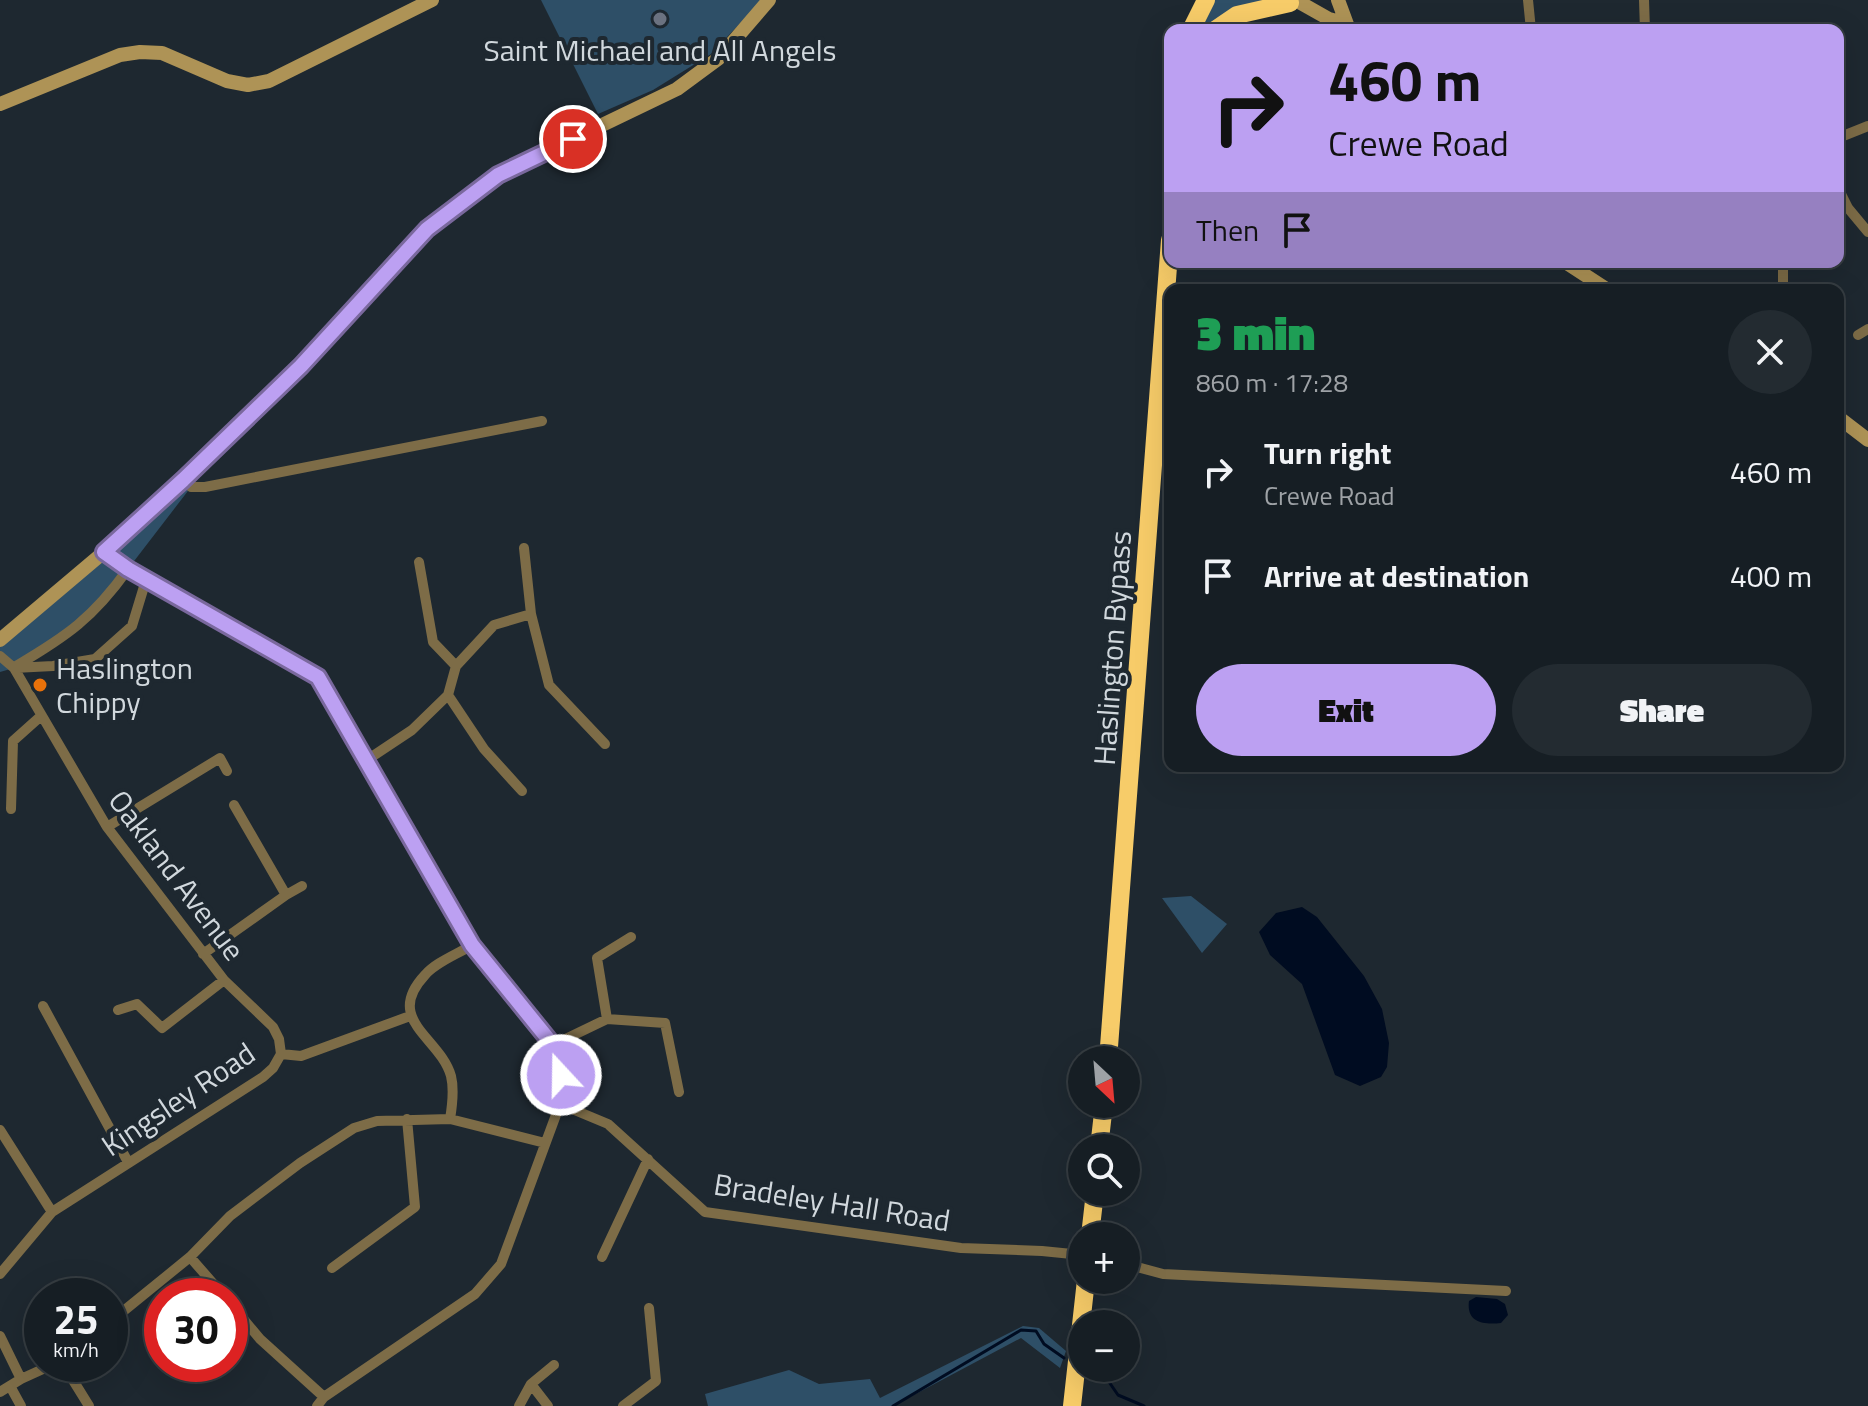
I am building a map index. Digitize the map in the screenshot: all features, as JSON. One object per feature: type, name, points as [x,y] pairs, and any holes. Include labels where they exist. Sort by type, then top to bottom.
[{"type":"highway","points":[[1194,24],[1206,0]]},
{"type":"highway","points":[[1271,0],[1296,1]]},
{"type":"highway","points":[[1224,24],[1237,15],[1296,1]]},
{"type":"highway","name":"Haslington Bypass","points":[[1109,1046],[1164,319]]},
{"type":"highway","points":[[1072,1406],[1084,1294]]},
{"type":"street","points":[[0,104],[120,55],[140,52],[162,53],[227,81],[248,85],[269,81],[432,0]]},
{"type":"street","points":[[0,640],[183,480],[301,366],[427,229],[498,175],[677,89],[719,58],[769,0]]},
{"type":"street","points":[[1338,0],[1346,24]]},
{"type":"street","points":[[1528,0],[1530,24]]},
{"type":"street","points":[[1644,0],[1645,24]]},
{"type":"street","points":[[1296,1],[1342,24]]},
{"type":"street","points":[[1844,136],[1868,126]]},
{"type":"street","points":[[1844,200],[1868,232]]},
{"type":"street","points":[[1574,268],[1599,284]]},
{"type":"street","points":[[183,480],[191,487],[205,487],[542,421]]},
{"type":"street","points":[[1844,422],[1868,440]]},
{"type":"street","points":[[524,548],[531,614],[549,685],[605,744]]},
{"type":"street","points":[[104,552],[146,580],[318,677],[472,945],[553,1045],[559,1058],[560,1104],[501,1264],[475,1294],[320,1402],[248,1325]]},
{"type":"street","points":[[419,562],[433,642],[456,666]]},
{"type":"street","points":[[14,668],[77,627],[104,602],[128,569]]},
{"type":"street","points":[[14,668],[95,659],[132,626],[146,580]]},
{"type":"street","points":[[367,760],[412,730],[448,695],[456,666],[494,625],[531,614]]},
{"type":"street","name":"Oakland Avenue","points":[[0,656],[14,668],[107,827],[224,980],[273,1027],[281,1054]]},
{"type":"street","points":[[448,695],[484,749],[522,791]]},
{"type":"street","points":[[11,809],[13,741],[41,716]]},
{"type":"street","points":[[107,827],[220,758],[227,771]]},
{"type":"street","points":[[234,805],[286,895]]},
{"type":"street","points":[[203,954],[302,886]]},
{"type":"street","points":[[607,1019],[597,958],[631,937]]},
{"type":"street","points":[[450,1119],[452,1078],[410,1016],[410,999],[425,974],[472,945]]},
{"type":"street","points":[[118,1010],[137,1004],[162,1028],[224,980]]},
{"type":"street","points":[[43,1006],[128,1162]]},
{"type":"street","name":"Kingsley Road","points":[[0,1274],[52,1212],[263,1077],[281,1054],[301,1056],[410,1016]]},
{"type":"street","points":[[553,1045],[607,1019],[665,1023],[679,1092]]},
{"type":"street","name":"Bradeley Hall Road","points":[[560,1104],[608,1124],[705,1212],[961,1248],[1068,1254]]},
{"type":"street","points":[[332,1268],[415,1207],[407,1119]]},
{"type":"street","points":[[128,1307],[190,1257],[230,1216],[300,1163],[354,1128],[377,1121],[450,1119],[545,1143]]},
{"type":"street","points":[[0,1130],[52,1212]]},
{"type":"street","points":[[602,1257],[648,1159]]},
{"type":"street","points":[[190,1257],[208,1278]]},
{"type":"street","points":[[1140,1268],[1163,1274],[1506,1291]]},
{"type":"street","points":[[623,1406],[656,1381],[649,1308]]},
{"type":"street","points":[[0,1336],[21,1379]]},
{"type":"street","points":[[519,1406],[531,1384],[554,1365]]},
{"type":"street","points":[[21,1406],[5,1389],[24,1378]]},
{"type":"street","points":[[74,1382],[89,1406]]},
{"type":"street","points":[[531,1384],[548,1406]]},
{"type":"shaded area","points":[[541,0],[762,0],[711,54],[653,90],[598,114]]},
{"type":"shaded area","points":[[1206,0],[1300,0],[1232,24],[1194,24]]},
{"type":"shaded area","points":[[183,480],[191,487],[128,569],[106,555],[120,575],[104,602],[14,668],[0,672],[0,640]]},
{"type":"shaded area","points":[[1191,896],[1227,924],[1202,953],[1162,898]]},
{"type":"shaded area","points":[[1302,907],[1317,917],[1364,976],[1382,1009],[1389,1043],[1387,1067],[1381,1077],[1360,1086],[1335,1075],[1302,984],[1270,955],[1259,932],[1276,913]]},
{"type":"shaded area","points":[[1476,1297],[1497,1299],[1505,1304],[1508,1315],[1501,1323],[1478,1321],[1470,1314],[1469,1308],[1469,1301]]},
{"type":"shaded area","points":[[1023,1326],[1039,1328],[1066,1351],[1060,1368],[1021,1338],[893,1406],[708,1406],[705,1394],[789,1370],[819,1384],[870,1379],[880,1398]]},
{"type":"waterway","points":[[893,1406],[1021,1330],[1036,1331],[1044,1344],[1064,1358]]},
{"type":"waterway","points":[[1109,1382],[1118,1395],[1144,1406]]},
{"type":"place","name":"Saint Michael and All Angels","points":[[660,19]]},
{"type":"place","name":"Haslington Chippy","points":[[40,685]]},
{"type":"route","points":[[561,1075],[559,1058],[553,1045],[472,945],[318,677],[128,569],[104,552],[301,366],[427,229],[498,175],[573,139]]}]
